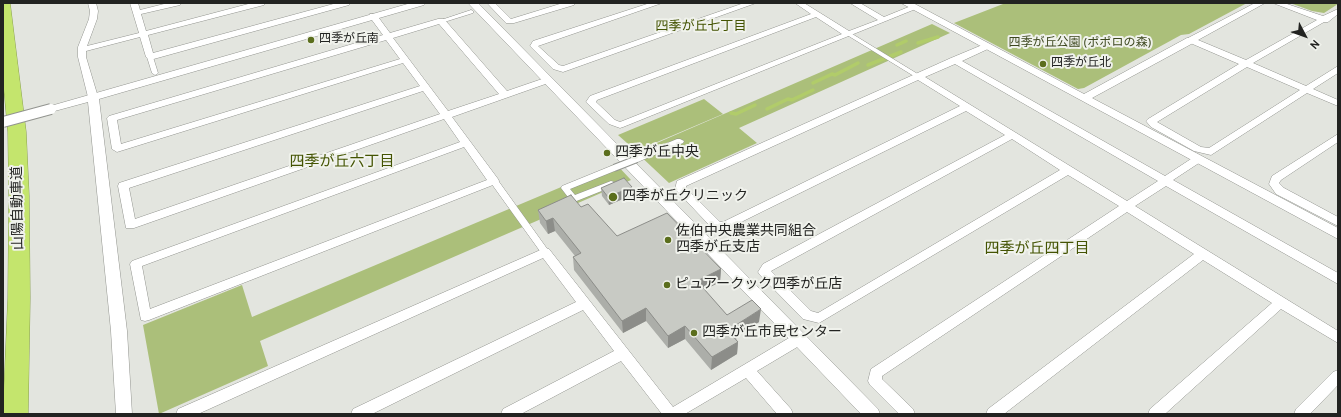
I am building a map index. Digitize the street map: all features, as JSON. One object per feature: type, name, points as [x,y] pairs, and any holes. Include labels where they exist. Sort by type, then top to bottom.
[{"type":"highway","name":"山陽自動車道","points":[[3,3],[17,132],[19,189],[19,298],[15,414]]},
{"type":"street","points":[[92,3],[94,10],[93,19],[82,50],[82,57],[93,97],[118,331],[124,414]]},
{"type":"street","points":[[134,3],[155,73]]},
{"type":"street","points":[[137,13],[177,3]]},
{"type":"street","points":[[82,50],[261,3]]},
{"type":"street","points":[[150,57],[346,3]]},
{"type":"street","points":[[3,122],[421,3]]},
{"type":"street","points":[[491,3],[509,21],[514,21],[571,3]]},
{"type":"street","points":[[658,3],[536,43],[534,46],[556,67],[563,69],[752,3]]},
{"type":"street","points":[[799,3],[1338,338]]},
{"type":"street","points":[[854,3],[884,20]]},
{"type":"street","points":[[1084,98],[1261,3]]},
{"type":"street","points":[[1277,3],[1325,20]]},
{"type":"street","points":[[817,14],[593,98],[591,102],[612,122],[620,125],[884,20],[910,5],[1338,234]]},
{"type":"street","points":[[405,60],[118,149],[112,118],[441,21],[472,8],[548,80],[872,414]]},
{"type":"street","points":[[1338,11],[1325,20],[1247,63],[1151,122],[1198,149],[1211,152],[1338,69]]},
{"type":"street","points":[[373,16],[545,252],[671,414],[799,339]]},
{"type":"street","points":[[441,21],[505,95]]},
{"type":"street","points":[[1191,40],[1338,103]]},
{"type":"street","points":[[966,107],[725,226],[717,226],[680,189],[682,184],[987,46]]},
{"type":"street","points":[[954,60],[1338,280]]},
{"type":"street","points":[[425,87],[123,186],[130,225],[548,80]]},
{"type":"street","points":[[1012,135],[767,267],[764,272],[807,315],[819,318],[1068,170]]},
{"type":"street","points":[[1338,137],[1276,178],[1274,184],[1280,191],[1338,222]]},
{"type":"street","points":[[619,180],[574,199],[565,188],[680,142]]},
{"type":"street","points":[[466,143],[136,264],[145,316],[494,181]]},
{"type":"street","points":[[908,414],[875,381],[876,373],[1198,159]]},
{"type":"street","points":[[183,414],[545,252]]},
{"type":"street","points":[[993,414],[1203,254]]},
{"type":"street","points":[[1155,414],[1281,302]]},
{"type":"street","points":[[358,414],[585,303]]},
{"type":"street","points":[[508,414],[623,353]]},
{"type":"street","points":[[747,369],[786,414]]},
{"type":"street","points":[[1301,414],[1338,376]]},
{"type":"green space","name":"四季が丘公園 (ポポロの森)","points":[[1247,3],[1189,34],[1181,35],[1084,88],[1078,89],[954,23],[1003,4]]},
{"type":"green space","points":[[1290,3],[1338,4],[1324,13],[1312,11]]},
{"type":"green space","points":[[932,24],[950,33],[739,128],[757,143],[669,183],[636,152]]},
{"type":"green space","points":[[704,99],[723,114],[636,151],[618,135]]},
{"type":"green space","points":[[616,164],[631,180],[260,341],[268,366],[159,414],[143,325],[242,285],[252,317]]},
{"type":"building","points":[[624,178],[632,187],[608,197],[601,188]]},
{"type":"building","points":[[571,195],[581,207],[588,204],[617,236],[667,213],[721,269],[697,281],[727,315],[752,300],[761,309],[736,325],[738,326],[729,332],[738,342],[712,357],[685,326],[668,336],[646,308],[622,321],[573,257],[581,253],[553,218],[546,221],[538,210]]},
{"type":"waterway","points":[[918,43],[938,37]]},
{"type":"waterway","points":[[897,45],[906,41]]},
{"type":"waterway","points":[[868,65],[901,52]]},
{"type":"waterway","points":[[813,83],[832,74],[835,75],[858,63]]},
{"type":"waterway","points":[[767,109],[788,99],[792,100],[813,90]]},
{"type":"waterway","points":[[731,113],[736,114],[755,105]]},
{"type":"place","name":"四季が丘南","points":[[311,40]]},
{"type":"place","name":"四季が丘北","points":[[1043,64]]},
{"type":"place","name":"四季が丘中央","points":[[607,153]]},
{"type":"place","name":"四季が丘クリニック","points":[[613,197]]},
{"type":"place","name":"佐伯中央農業共同組合 四季が丘支店","points":[[668,240]]},
{"type":"place","name":"ピュアークック四季が丘店","points":[[667,285]]},
{"type":"place","name":"四季が丘市民センター","points":[[694,333]]},
{"type":"district","name":"四季が丘七丁目","points":[[701,27]]},
{"type":"district","name":"四季が丘六丁目","points":[[342,163]]},
{"type":"district","name":"四季が丘四丁目","points":[[1037,250]]}]
